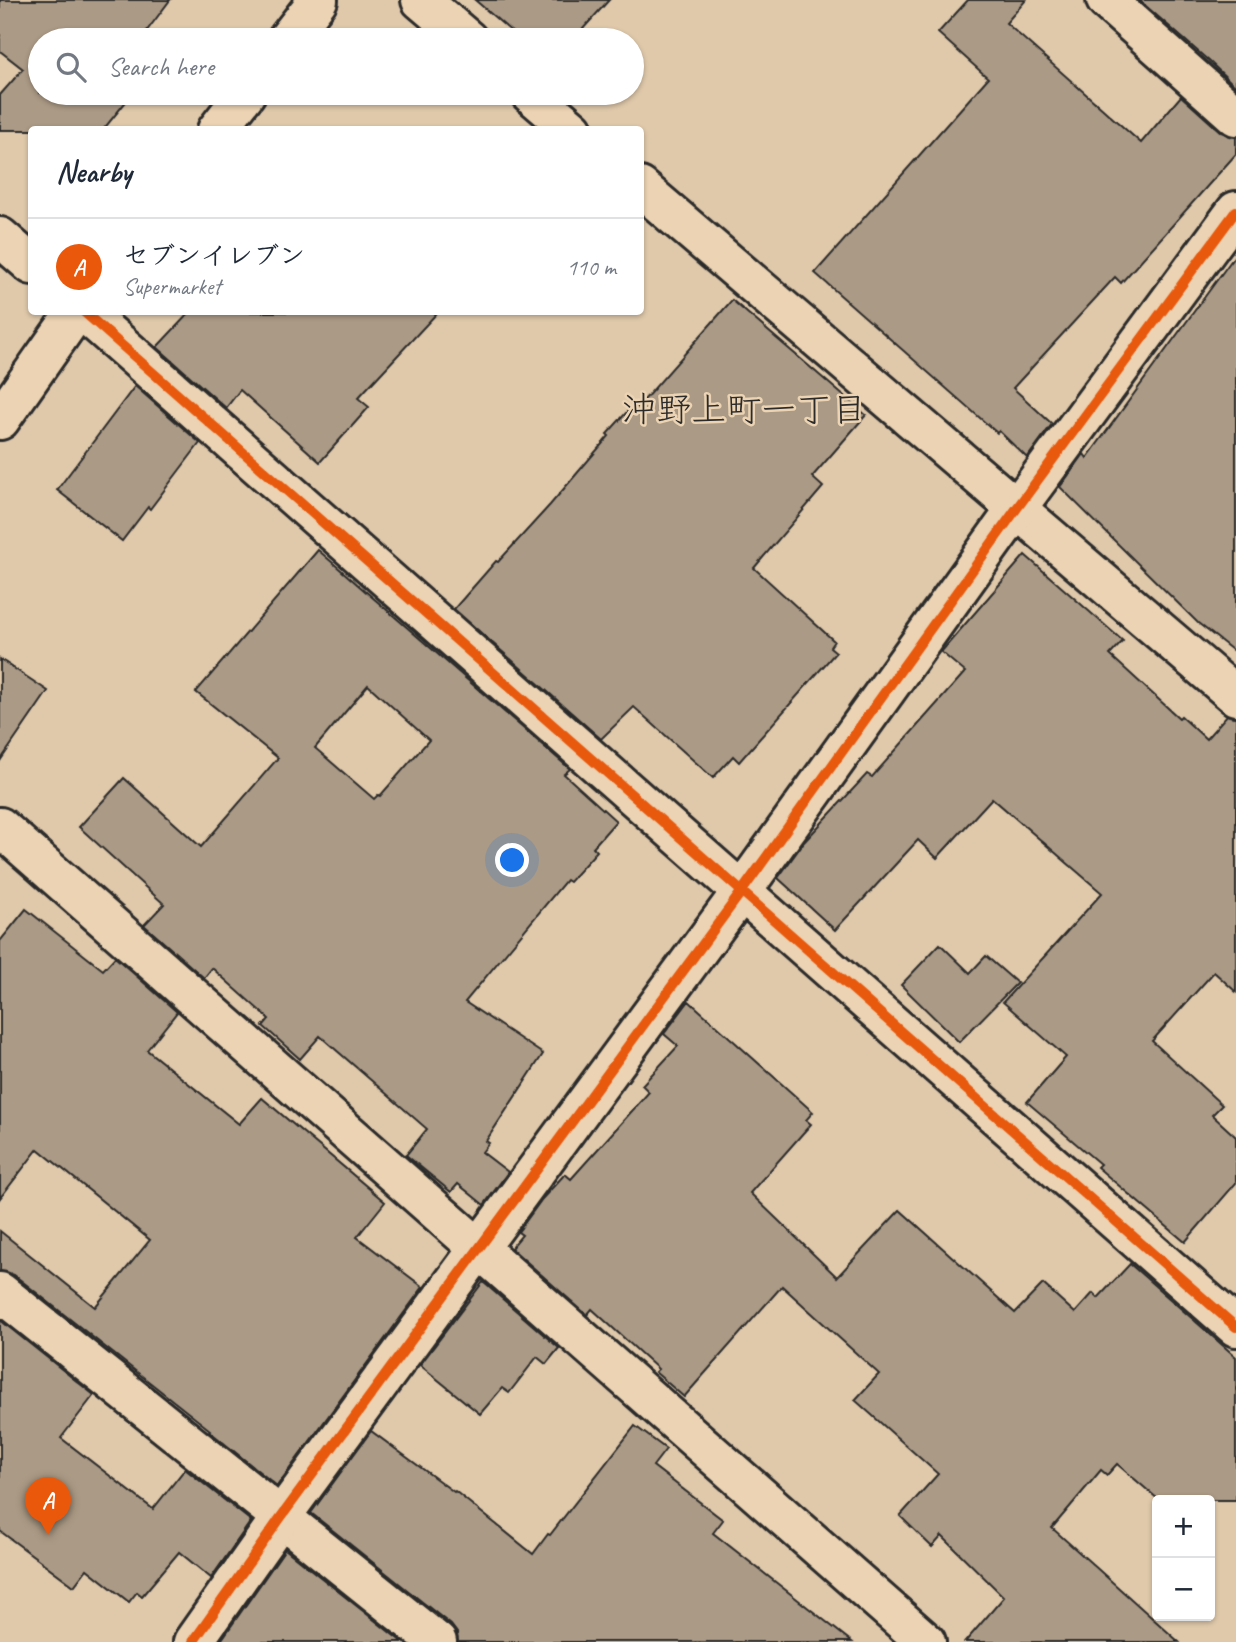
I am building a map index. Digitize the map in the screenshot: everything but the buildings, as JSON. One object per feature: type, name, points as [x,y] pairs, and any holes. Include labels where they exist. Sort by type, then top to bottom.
[{"type":"street","points":[[296,28],[318,0]]},
{"type":"street","points":[[421,0],[454,28]]},
{"type":"street","points":[[1106,0],[1236,116]]},
{"type":"street","points":[[220,126],[237,105]]},
{"type":"street","points":[[544,105],[568,126]]},
{"type":"street","points":[[644,190],[1236,696]]},
{"type":"street","points":[[193,1642],[477,1248],[742,891],[1017,508],[1236,211]]},
{"type":"street","points":[[0,237],[28,262]]},
{"type":"street","points":[[0,420],[74,315]]},
{"type":"street","points":[[87,315],[1236,1327]]},
{"type":"street","points":[[0,827],[926,1642]]},
{"type":"street","points":[[0,1292],[437,1642]]},
{"type":"cycle path","points":[[193,1642],[281,1517],[742,891],[1017,508],[1236,211]]},
{"type":"cycle path","points":[[87,315],[1236,1327]]},
{"type":"place","name":"セブンイレブン","points":[[48,1535]]},
{"type":"district","name":"沖野上町一丁目","points":[[744,409]]}]
